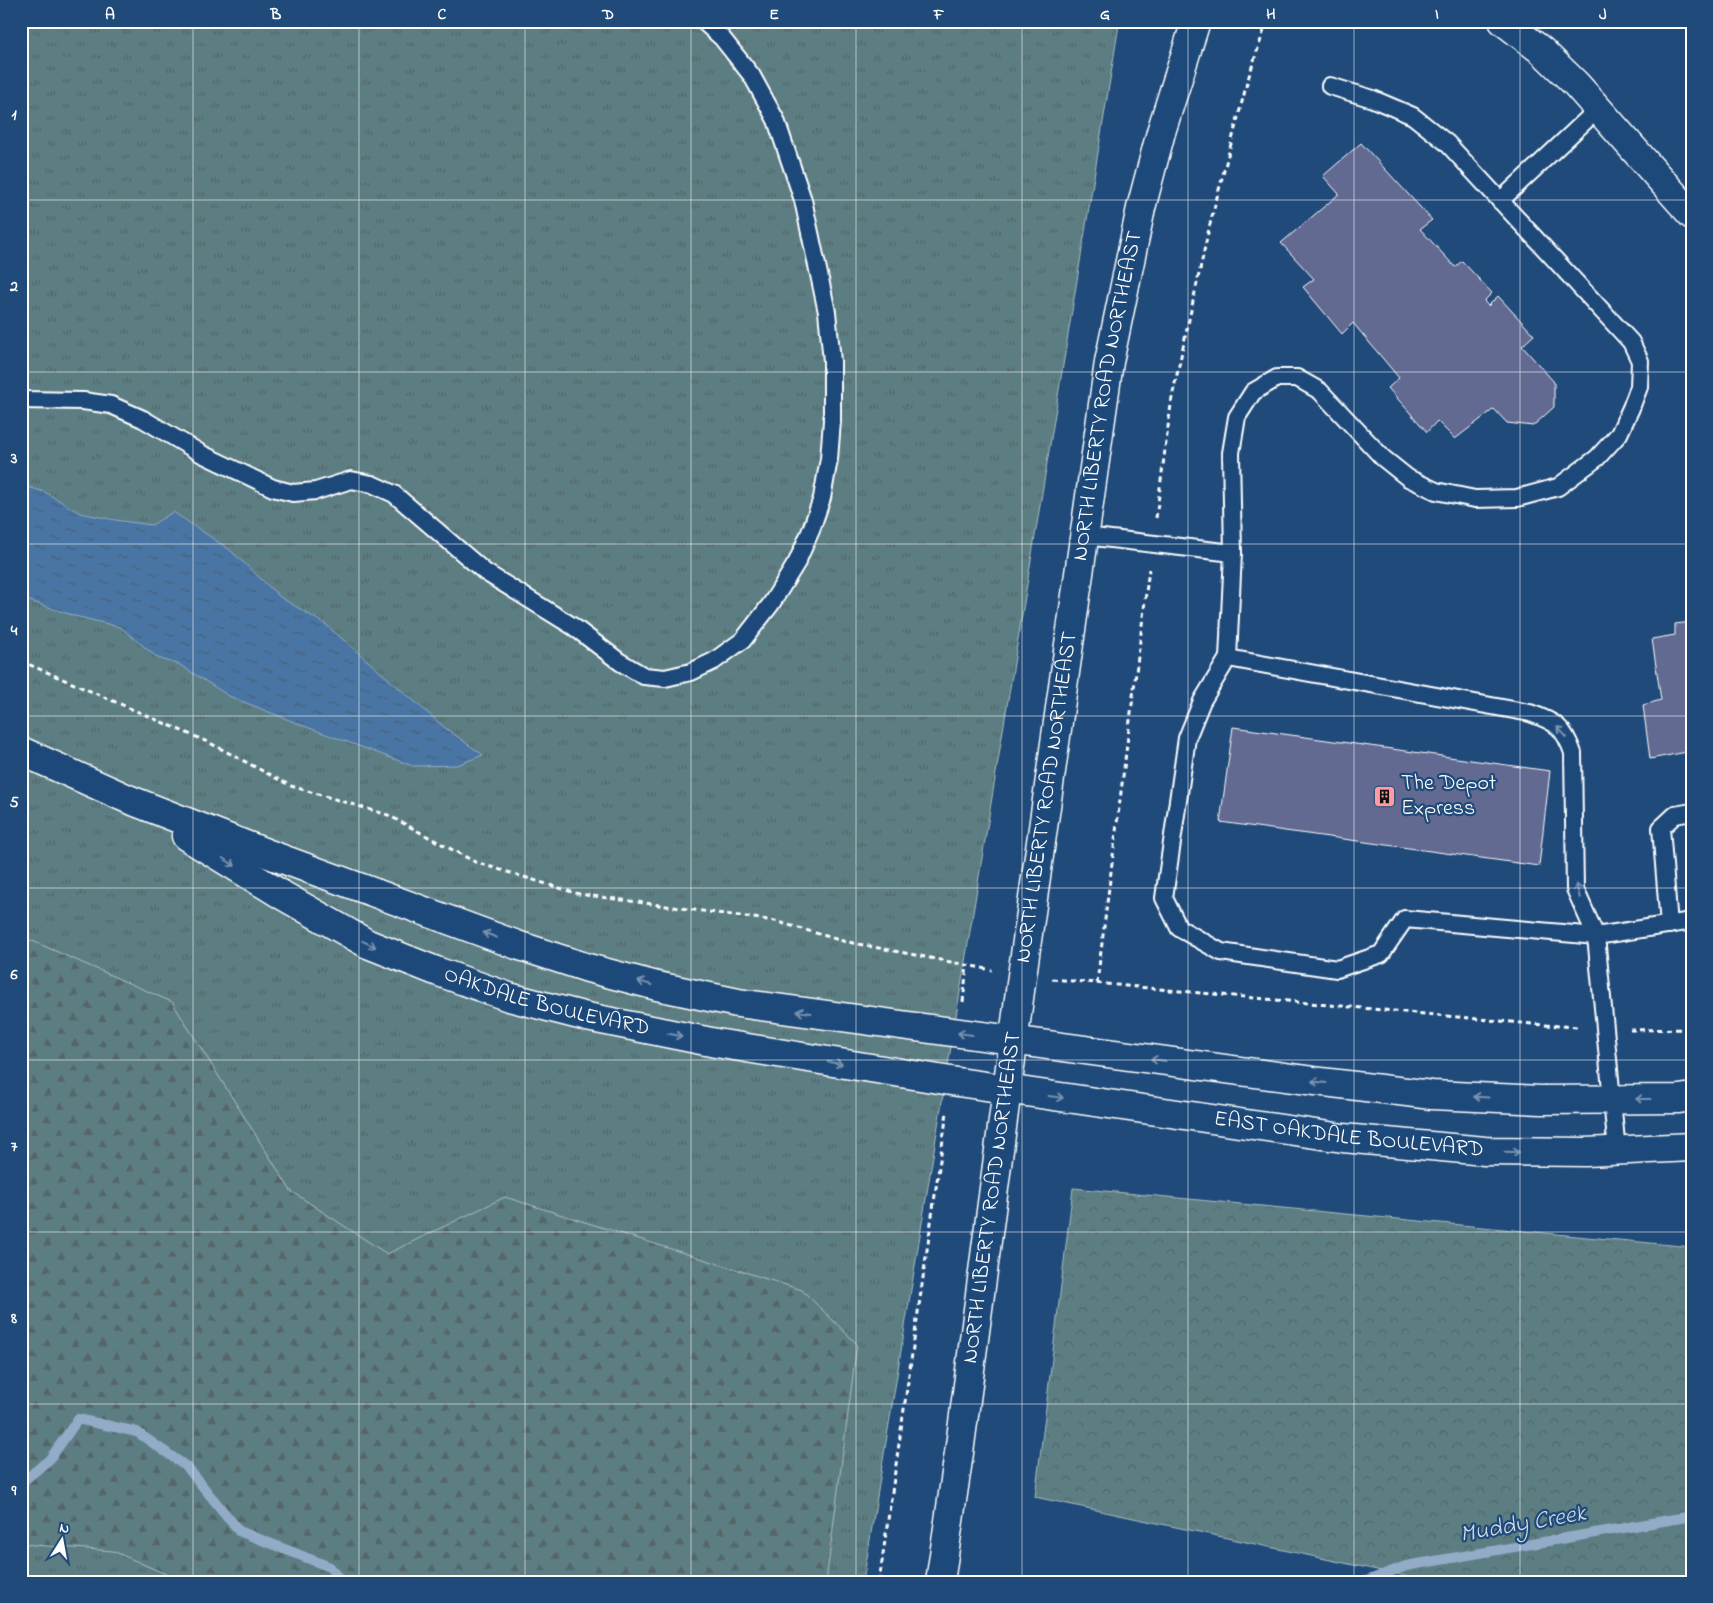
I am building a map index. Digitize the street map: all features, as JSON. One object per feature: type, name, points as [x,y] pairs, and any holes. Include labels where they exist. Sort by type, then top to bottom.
[{"type":"main road","name":"NORTH LIBERTY ROAD NORTHEAST","points":[[940,1582],[961,1443],[1022,976],[1109,362],[1141,208],[1161,132],[1196,21]]},
{"type":"main road","points":[[1502,21],[1542,51],[1576,84],[1692,215]]},
{"type":"main road","name":"OAKDALE BOULEVARD","points":[[21,751],[128,799],[266,853],[517,945],[588,968],[657,986],[738,1003],[1014,1040]]},
{"type":"main road","name":"OAKDALE BOULEVARD","points":[[128,799],[282,895],[368,944],[509,997],[587,1017],[716,1043],[1008,1090]]},
{"type":"main road","points":[[1014,1040],[1304,1080],[1432,1095],[1541,1100],[1692,1097]]},
{"type":"main road","name":"EAST OAKDALE BOULEVARD","points":[[1008,1090],[1342,1138],[1485,1151],[1586,1152],[1692,1147]]},
{"type":"lane","points":[[21,400],[83,401],[112,405],[143,419],[202,454],[273,488],[293,493],[316,491],[351,480],[372,484],[394,494],[485,572],[574,627],[620,662],[644,676],[665,678],[690,672],[714,661],[743,640],[770,604],[797,562],[811,530],[822,498],[829,459],[832,421],[832,361],[827,312],[803,200],[776,120],[752,76],[722,38],[703,21]]},
{"type":"lane","points":[[1330,86],[1373,98],[1413,116],[1446,143],[1631,342],[1640,360],[1639,387],[1632,408],[1619,434],[1597,458],[1558,487],[1517,498],[1475,498],[1436,491],[1408,478],[1383,458],[1320,392],[1298,378],[1277,378],[1253,392],[1237,417],[1231,453],[1233,553],[1228,658],[1202,700],[1187,738],[1164,898],[1179,928],[1221,952],[1338,969],[1381,954],[1405,919],[1596,936],[1692,921]]},
{"type":"lane","points":[[1500,201],[1598,109]]},
{"type":"lane","points":[[1085,536],[1233,553]]},
{"type":"lane","points":[[1228,658],[1530,713],[1551,720],[1568,737],[1573,753],[1576,890],[1596,936],[1617,1151]]},
{"type":"lane","points":[[1669,924],[1661,828],[1675,815],[1692,812]]},
{"type":"path","points":[[1097,983],[1172,397],[1210,224],[1248,79],[1267,21]]},
{"type":"path","points":[[21,661],[210,743],[291,786],[388,815],[475,862],[579,894],[775,921],[843,941],[1022,976],[1524,1024],[1643,1031],[1692,1029]]},
{"type":"path","points":[[958,1033],[967,965]]},
{"type":"path","points":[[879,1582],[951,1081]]},
{"type":"green space","points":[[21,21],[1108,21],[1119,25],[863,1582],[21,1582]]},
{"type":"green space","points":[[21,936],[172,1002],[291,1191],[387,1254],[505,1197],[802,1290],[857,1344],[826,1582],[184,1582],[113,1551],[21,1544]]},
{"type":"green space","points":[[1073,1188],[1692,1247],[1692,1582],[1433,1582],[1035,1497]]},
{"type":"water","points":[[21,485],[45,492],[80,513],[121,521],[152,525],[173,512],[230,550],[280,597],[325,624],[444,727],[483,755],[457,765],[413,766],[229,696],[180,665],[158,658],[120,627],[75,616],[21,598]]},
{"type":"building","points":[[1361,143],[1432,220],[1420,229],[1455,267],[1462,261],[1492,293],[1484,301],[1488,306],[1498,296],[1534,335],[1522,346],[1554,382],[1554,407],[1533,426],[1507,423],[1494,409],[1455,439],[1437,421],[1427,432],[1388,388],[1399,378],[1353,323],[1342,334],[1303,287],[1314,279],[1281,243],[1339,194],[1323,176]]},
{"type":"building","points":[[1692,622],[1692,751],[1650,759],[1643,705],[1661,700],[1652,639],[1675,635],[1675,624]]},
{"type":"building","name":"The Depot Express","points":[[1233,727],[1550,771],[1539,866],[1220,822]]},
{"type":"waterway","name":"Muddy Creek","points":[[21,1483],[50,1459],[78,1419],[137,1432],[187,1467],[239,1531],[330,1567],[341,1582]]},
{"type":"waterway","name":"Muddy Creek","points":[[1364,1582],[1406,1566],[1692,1516]]},
{"type":"place","name":"The Depot Express","points":[[1385,797]]}]
